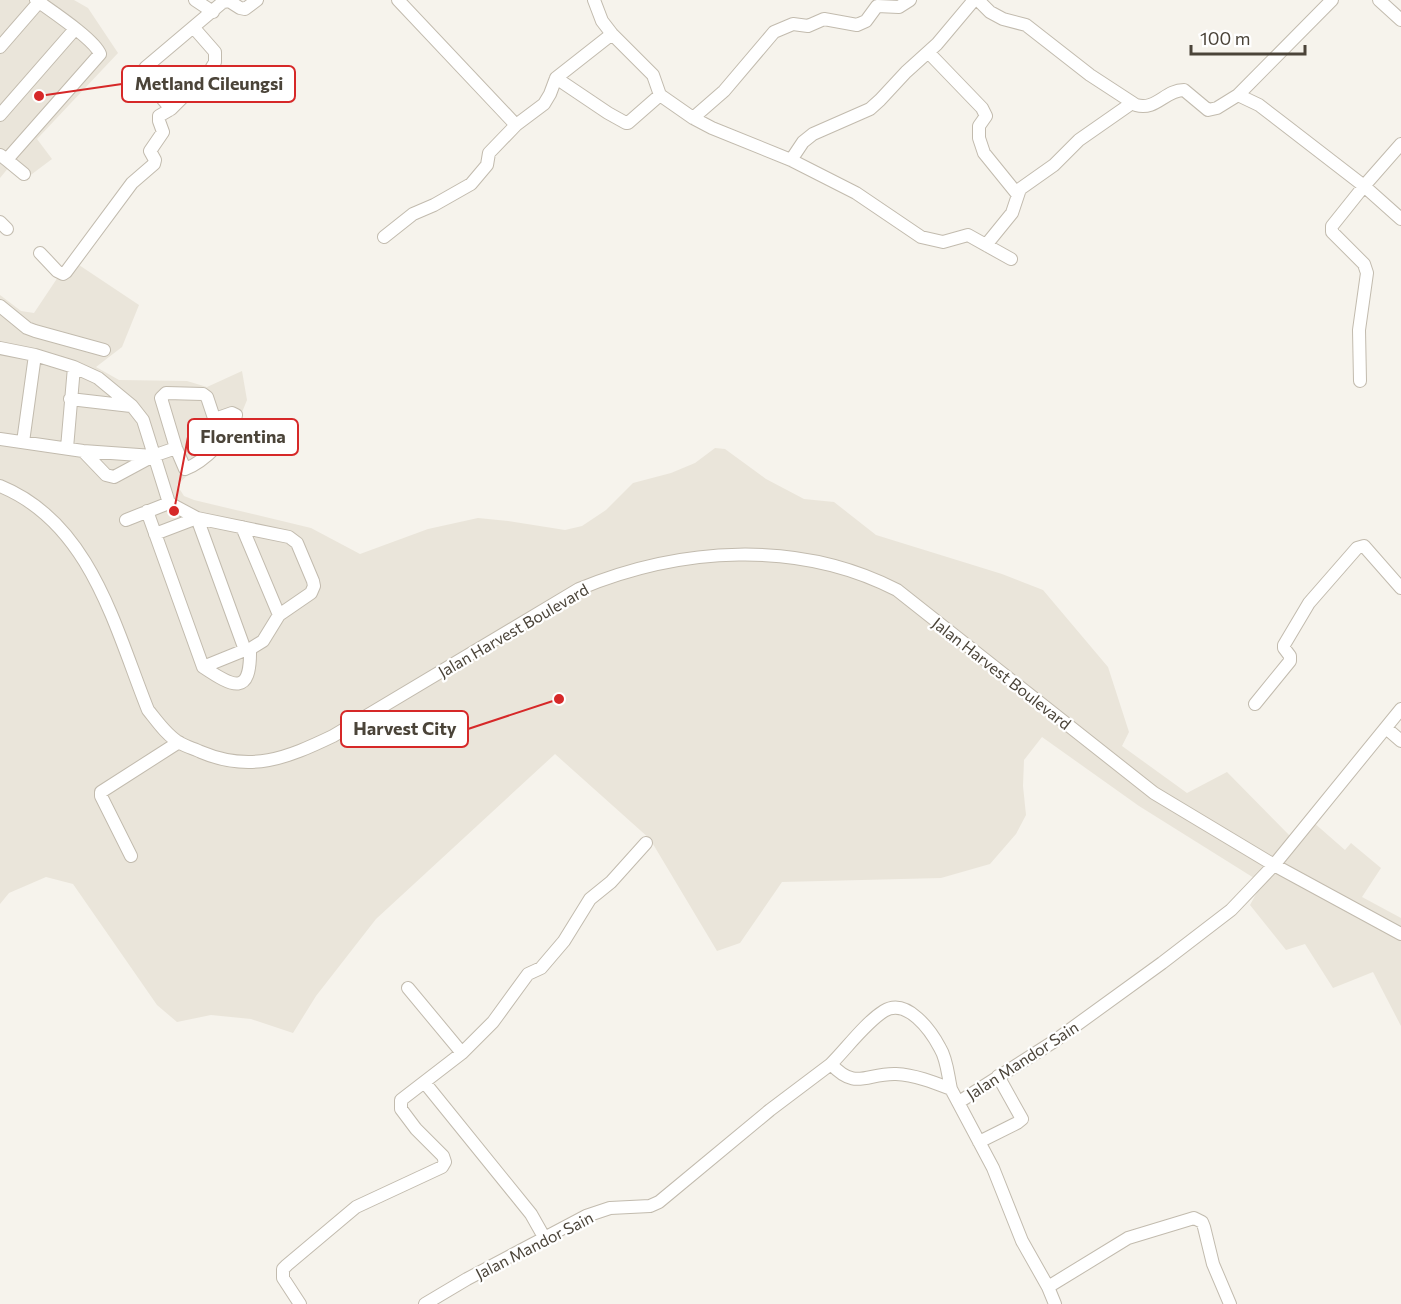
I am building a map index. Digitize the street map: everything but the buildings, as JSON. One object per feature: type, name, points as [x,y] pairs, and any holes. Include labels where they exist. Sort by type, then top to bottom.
[{"type":"street","points":[[195,0],[213,12]]},
{"type":"street","points":[[171,109],[144,77],[143,71],[175,41],[225,1],[245,9],[257,0]]},
{"type":"street","points":[[398,0],[516,125]]},
{"type":"street","points":[[594,0],[602,21],[612,34],[654,75],[660,95],[693,118],[791,160],[855,193],[921,237],[943,242],[968,235],[1011,259]]},
{"type":"street","points":[[693,118],[724,91],[774,32],[793,24],[808,26],[824,19],[857,25],[866,21],[877,6],[899,7],[910,0]]},
{"type":"street","points":[[791,160],[803,142],[813,134],[870,109],[928,52],[976,0],[1003,19],[1026,25],[1090,75],[1132,103],[1143,107],[1155,105],[1170,94],[1184,90],[1210,110],[1238,95],[1332,0]]},
{"type":"street","points":[[1379,0],[1401,20]]},
{"type":"street","points":[[0,47],[38,1],[75,29],[99,51],[99,56],[3,157],[24,174]]},
{"type":"street","points":[[40,253],[57,271],[63,274],[66,272],[132,183],[154,164],[155,160],[150,151],[164,132],[159,116],[171,109],[211,69],[215,62],[215,52],[194,28]]},
{"type":"street","points":[[0,115],[75,29]]},
{"type":"street","points":[[384,237],[413,214],[471,184],[487,165],[489,153],[516,125],[544,104],[556,78],[612,34]]},
{"type":"street","points":[[928,52],[982,108],[986,116],[979,126],[982,148],[1017,195]]},
{"type":"street","points":[[556,78],[626,123],[660,95]]},
{"type":"street","points":[[1238,95],[1259,105],[1364,186],[1401,219]]},
{"type":"street","points":[[986,245],[1012,213],[1017,204],[1020,189],[1054,165],[1079,140],[1132,103]]},
{"type":"street","points":[[1360,381],[1359,330],[1368,273],[1364,264],[1332,229],[1334,223],[1364,186],[1401,144]]},
{"type":"street","points":[[0,306],[34,331],[104,350]]},
{"type":"street","points":[[0,348],[35,355],[74,367],[98,378],[132,406],[165,452],[185,469],[222,442],[234,423],[236,415],[232,412],[215,418]]},
{"type":"street","points":[[23,442],[35,355]]},
{"type":"street","points":[[67,448],[74,367]]},
{"type":"street","points":[[169,503],[161,401],[163,395],[165,393],[205,395],[209,399],[222,442]]},
{"type":"street","points":[[70,399],[132,406]]},
{"type":"street","points":[[0,439],[83,451],[165,452]]},
{"type":"street","points":[[83,451],[110,477],[165,452]]},
{"type":"street","name":"Jalan Harvest Boulevard","points":[[0,486],[14,492],[51,519],[76,547],[99,585],[148,710],[178,742],[214,757],[231,761],[267,761],[300,751],[333,736],[579,589],[612,575],[642,567],[705,556],[770,555],[801,558],[855,571],[897,590],[1154,793],[1274,865],[1401,934]]},
{"type":"street","points":[[126,520],[169,503]]},
{"type":"street","points":[[169,503],[196,518],[289,537],[297,543],[313,581],[311,593],[279,615],[263,641],[247,650],[203,667]]},
{"type":"street","points":[[147,512],[203,667],[234,685],[240,684],[245,680],[250,664],[247,650],[196,518]]},
{"type":"street","points":[[155,534],[196,518]]},
{"type":"street","points":[[242,527],[279,615]]},
{"type":"street","points":[[1255,704],[1290,661],[1284,645],[1300,616],[1323,585],[1357,548],[1364,546],[1401,588]]},
{"type":"street","name":"Jalan Mandor Sain","points":[[425,1304],[586,1216],[610,1208],[650,1206],[659,1202],[770,1110],[831,1064],[848,1078],[858,1080],[894,1074],[928,1080],[951,1089],[959,1102],[1053,1042],[1231,910],[1274,865],[1401,709]]},
{"type":"street","points":[[1386,728],[1401,741]]},
{"type":"street","points":[[131,856],[101,792],[178,742]]},
{"type":"street","points":[[300,1304],[283,1278],[283,1269],[356,1207],[443,1166],[446,1159],[416,1129],[401,1109],[401,1100],[462,1053],[493,1022],[528,974],[541,968],[564,941],[590,899],[611,882],[646,843]]},
{"type":"street","points":[[408,988],[462,1053]]},
{"type":"street","points":[[831,1064],[884,1011],[899,1008],[910,1012],[921,1022],[941,1049],[951,1089]]},
{"type":"street","points":[[980,1142],[1022,1119],[998,1076]]},
{"type":"street","points":[[425,1083],[531,1215],[544,1237]]},
{"type":"street","points":[[959,1102],[993,1168],[1022,1241],[1055,1304]]},
{"type":"street","points":[[1048,1287],[1128,1239],[1194,1218],[1202,1222],[1213,1264],[1230,1304]]},
{"type":"shaded area","points":[[0,0],[74,0],[88,8],[118,53],[37,139],[52,159],[24,180],[9,167],[0,178]]},
{"type":"shaded area","points":[[70,259],[139,305],[122,347],[96,367],[119,380],[187,381],[207,387],[242,371],[247,400],[234,432],[177,485],[184,496],[194,500],[311,528],[360,554],[428,529],[478,518],[565,530],[582,526],[606,510],[633,483],[671,473],[695,463],[715,448],[725,449],[766,479],[804,499],[834,502],[876,535],[1002,574],[1043,590],[1108,667],[1129,732],[1122,746],[1187,793],[1227,772],[1293,839],[1313,822],[1345,850],[1351,843],[1381,868],[1362,897],[1401,918],[1401,1026],[1373,972],[1333,988],[1305,944],[1286,950],[1250,905],[1262,883],[1139,806],[1042,737],[1024,760],[1023,786],[1026,815],[1016,834],[990,864],[941,878],[782,882],[740,943],[717,951],[650,839],[555,754],[376,919],[316,996],[293,1033],[251,1019],[211,1015],[177,1022],[157,1005],[73,884],[46,877],[9,893],[0,904],[0,295],[21,311],[34,313]]},
{"type":"place","name":"Metland Cileungsi","points":[[39,96]]},
{"type":"place","name":"Florentina","points":[[174,511]]},
{"type":"place","name":"Harvest City","points":[[559,699]]}]
